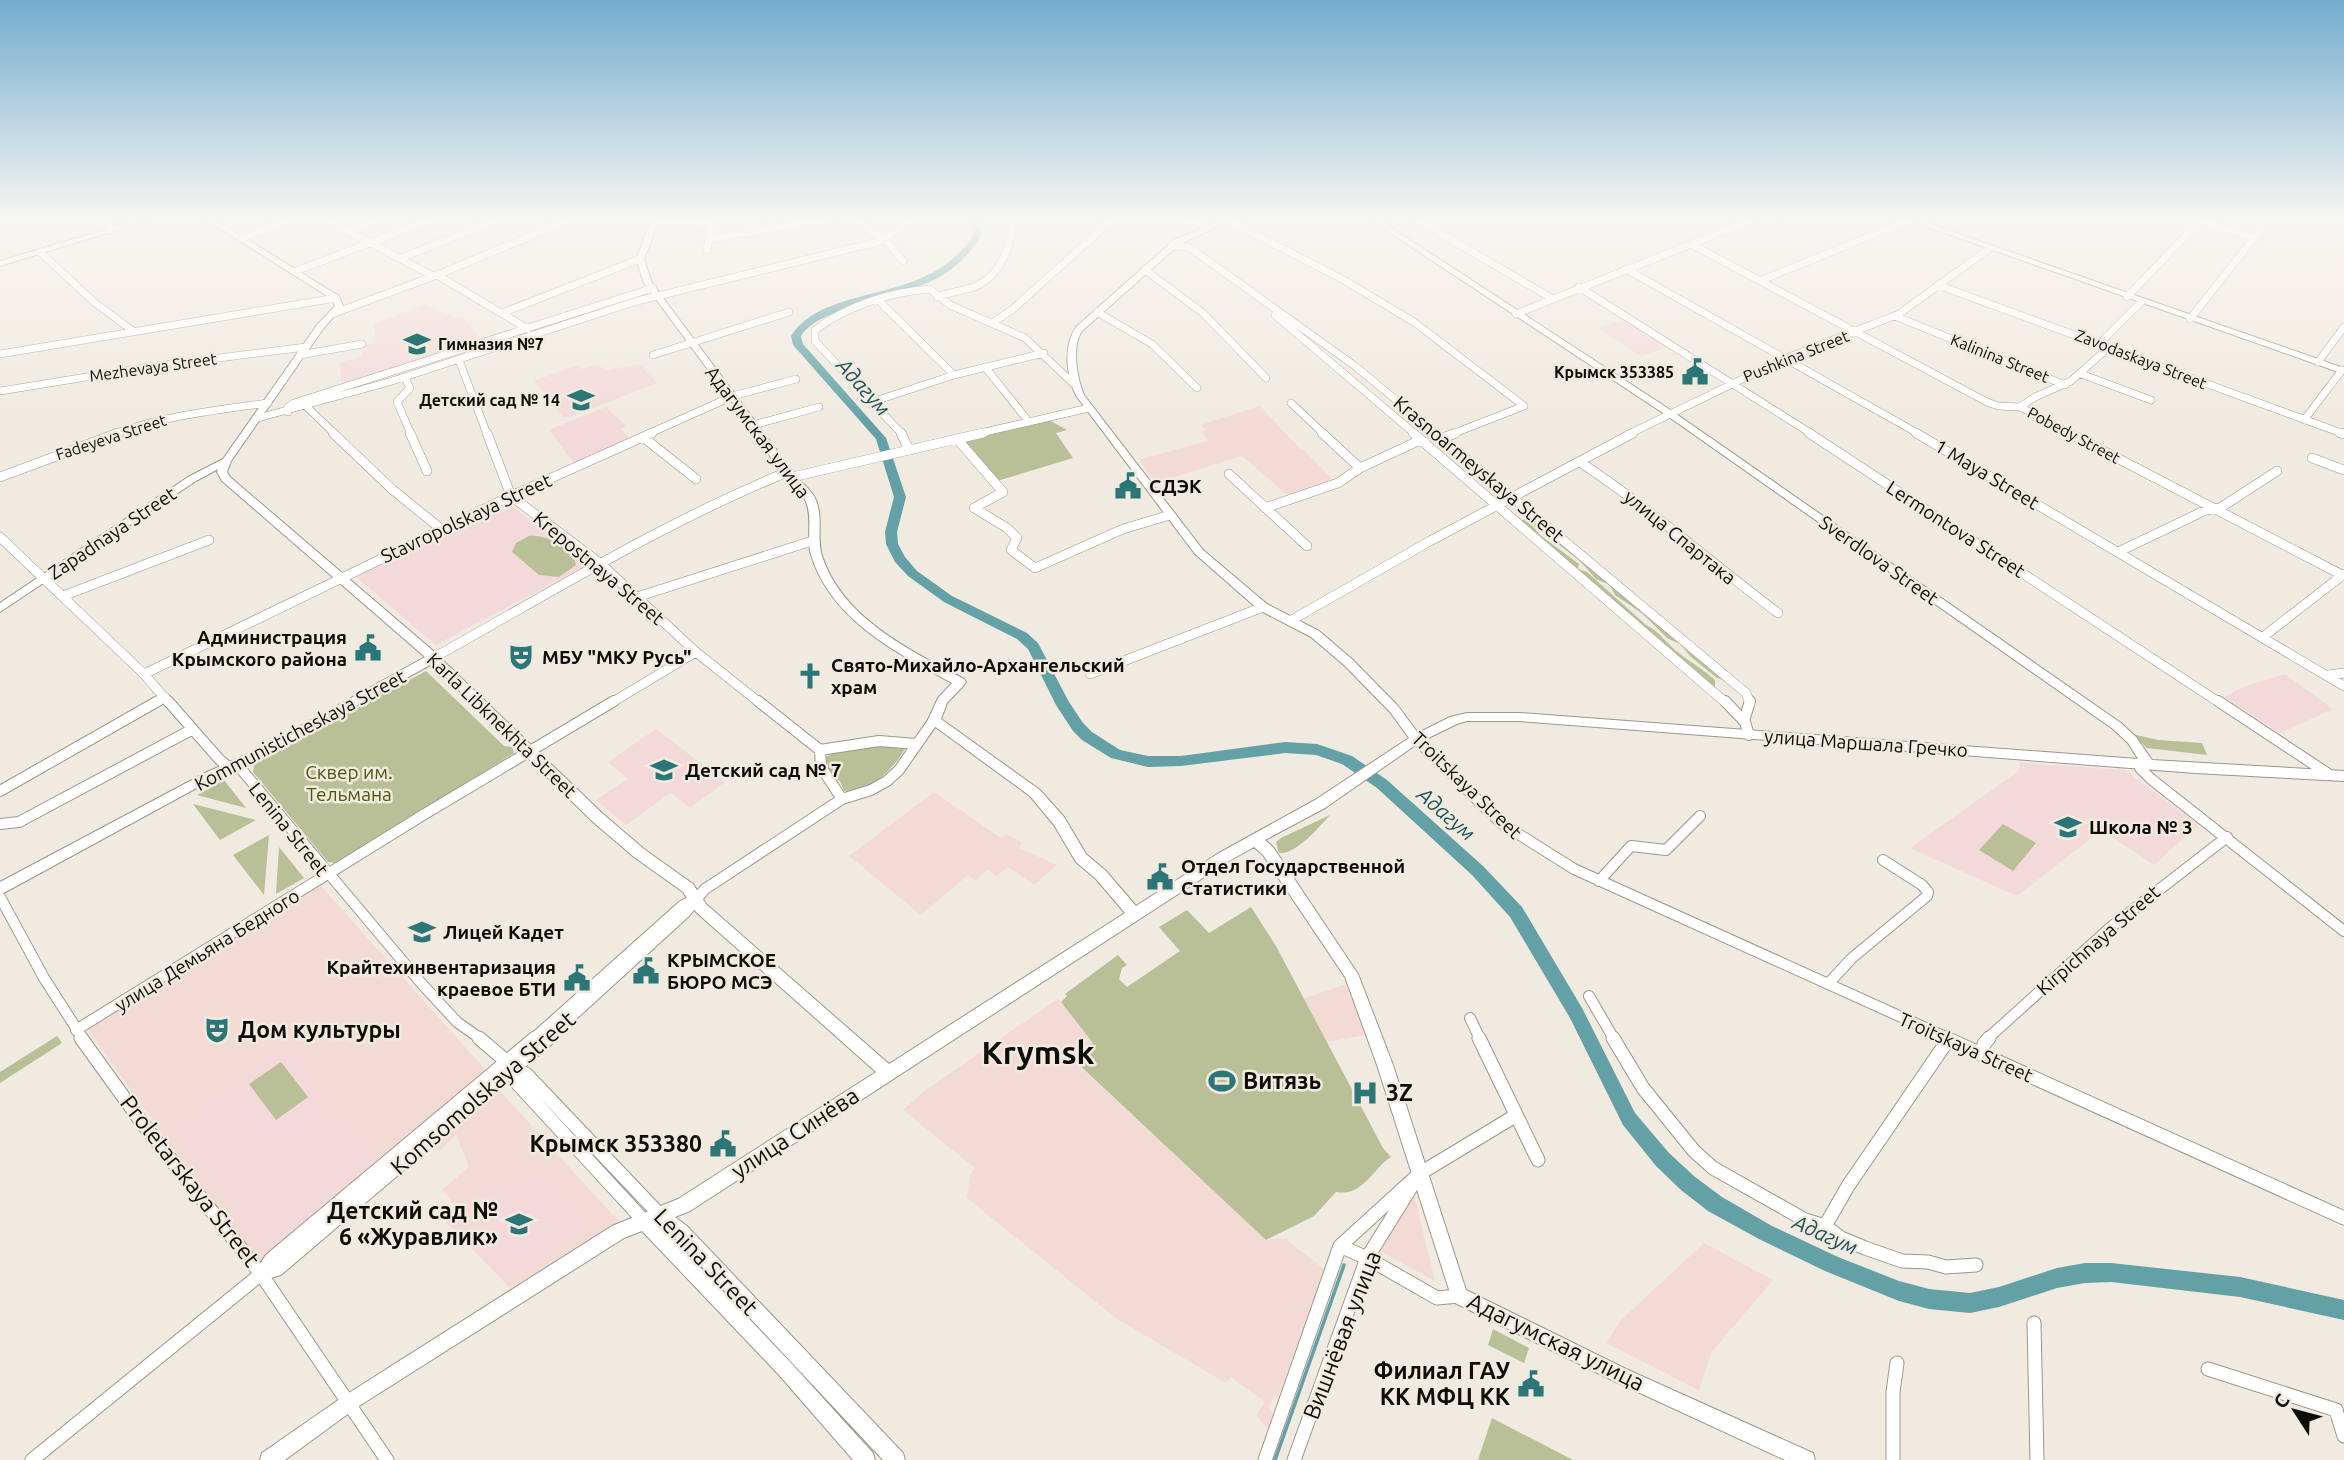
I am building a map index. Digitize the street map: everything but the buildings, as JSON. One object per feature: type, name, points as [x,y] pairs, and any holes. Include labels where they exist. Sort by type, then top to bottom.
[{"type":"main road","points":[[226,461],[303,351],[339,306],[336,298],[320,287]]},
{"type":"main road","points":[[653,287],[655,291]]},
{"type":"main road","points":[[1076,387],[1073,338],[1126,287]]},
{"type":"main road","name":"Sverdlova Street","points":[[1476,287],[1669,413],[2117,726],[2132,740],[2148,764]]},
{"type":"main road","points":[[2099,287],[2343,370]]},
{"type":"main road","name":"Адагумская улица","points":[[655,291],[710,370],[733,397],[788,475],[813,504],[812,541],[818,560],[834,589],[850,610],[894,647],[960,682]]},
{"type":"main road","name":"Troitskaya Street","points":[[1076,387],[1089,408],[1199,552],[1263,607],[1315,634],[1349,663],[1394,709],[1416,739]]},
{"type":"main road","name":"Karla Libknekhta Street","points":[[226,461],[222,472],[226,479],[433,658],[598,818],[639,853],[688,888],[694,900],[887,1072]]},
{"type":"main road","name":"Zapadnaya Street","points":[[0,608],[192,479],[226,461]]},
{"type":"main road","name":"Kommunisticheskaya Street","points":[[0,889],[433,658]]},
{"type":"main road","name":"Komsomolskaya Street","points":[[934,720],[942,701],[960,682]]},
{"type":"main road","name":"улица Маршала Гречко","points":[[1320,804],[1398,754],[1416,739],[1454,720],[1477,716],[1746,726],[2148,764],[2344,776]]},
{"type":"main road","points":[[934,720],[1035,793],[1059,821],[1081,858],[1101,874],[1134,914]]},
{"type":"main road","name":"улица Синёва","points":[[269,1460],[350,1402],[618,1232],[684,1205],[1134,914],[1320,804]]},
{"type":"main road","name":"Адагумская улица","points":[[1256,840],[1268,851],[1351,974],[1378,1045],[1459,1296],[1612,1371],[1806,1460]]},
{"type":"main road","name":"Lenina Street","points":[[653,1219],[792,1364],[896,1460]]},
{"type":"main road","name":"Lenina Street","points":[[792,1364],[866,1460]]},
{"type":"street","points":[[78,287],[133,331]]},
{"type":"street","points":[[332,314],[404,287]]},
{"type":"street","points":[[458,287],[528,332]]},
{"type":"street","points":[[502,313],[568,287]]},
{"type":"street","points":[[288,412],[288,407],[294,403],[673,287]]},
{"type":"street","points":[[937,297],[947,292],[974,287]]},
{"type":"street","points":[[994,321],[1013,309],[1037,287]]},
{"type":"street","points":[[1167,287],[1203,313],[1266,378]]},
{"type":"street","name":"Krasnoarmeyskaya Street","points":[[1234,287],[1282,320],[1714,691],[1746,726]]},
{"type":"street","name":"Krasnoarmeyskaya Street","points":[[1246,287],[1311,333],[1443,439],[1745,693],[1750,702],[1746,726]]},
{"type":"street","points":[[1265,508],[1338,483],[1360,468],[1416,443],[1443,439],[1524,406],[1414,322],[1356,287]]},
{"type":"street","points":[[1532,287],[1551,298]]},
{"type":"street","points":[[1516,314],[1579,287]]},
{"type":"street","name":"Lermontova Street","points":[[1579,287],[1732,383],[2330,775]]},
{"type":"street","name":"1 Maya Street","points":[[1658,287],[1931,441],[2344,686]]},
{"type":"street","name":"Pobedy Street","points":[[1775,287],[1987,402],[1998,406],[2020,407],[2343,575]]},
{"type":"street","name":"Pushkina Street","points":[[1290,621],[1669,413],[1784,359],[1895,316],[1935,287]]},
{"type":"street","name":"Zavodaskaya Street","points":[[1944,287],[2344,434]]},
{"type":"street","points":[[2127,297],[2136,287]]},
{"type":"street","points":[[2190,319],[2215,287]]},
{"type":"street","name":"Troitskaya Street","points":[[909,450],[901,433],[826,354],[813,335],[824,322],[878,300],[930,289],[937,297],[1024,336],[1076,387]]},
{"type":"street","points":[[0,354],[336,298]]},
{"type":"street","points":[[878,300],[954,375]]},
{"type":"street","points":[[2100,343],[2141,302]]},
{"type":"street","points":[[653,355],[789,312]]},
{"type":"street","points":[[1097,312],[1142,335],[1171,360],[1197,388]]},
{"type":"street","name":"Kalinina Street","points":[[1895,316],[2065,385]]},
{"type":"street","points":[[2318,362],[2344,327]]},
{"type":"street","points":[[258,418],[405,378],[528,332]]},
{"type":"street","points":[[303,351],[362,344]]},
{"type":"street","points":[[2020,407],[2027,401],[2065,385],[2108,348]]},
{"type":"street","name":"Mezhevaya Street","points":[[0,391],[148,366],[303,351]]},
{"type":"street","points":[[872,402],[954,375],[1044,353]]},
{"type":"street","points":[[459,360],[511,496]]},
{"type":"street","points":[[985,368],[1029,422]]},
{"type":"street","points":[[2304,420],[2343,370]]},
{"type":"street","points":[[2081,374],[2151,400]]},
{"type":"street","points":[[405,378],[410,388],[397,402],[427,471]]},
{"type":"street","name":"Stavropolskaya Street","points":[[144,674],[511,496],[733,397],[796,379]]},
{"type":"street","name":"Fadeyeva Street","points":[[0,477],[141,425],[182,415],[268,403]]},
{"type":"street","points":[[1291,403],[1360,468]]},
{"type":"street","points":[[306,407],[393,490],[441,529]]},
{"type":"street","points":[[752,425],[819,407]]},
{"type":"street","name":"Kommunisticheskaya Street","points":[[433,658],[601,564],[743,490],[788,475],[1089,408]]},
{"type":"street","points":[[643,437],[696,480]]},
{"type":"street","points":[[957,439],[1003,492],[974,509],[1007,528],[1017,538],[1011,551],[1035,568],[1082,545],[1170,515]]},
{"type":"street","points":[[2312,458],[2344,470]]},
{"type":"street","name":"улица Спартака","points":[[1580,462],[1648,508],[1702,555],[1778,614]]},
{"type":"street","points":[[2119,552],[2206,510],[2220,508],[2277,471]]},
{"type":"street","points":[[1229,474],[1307,546]]},
{"type":"street","name":"Krepostnaya Street","points":[[511,496],[601,564],[696,652],[820,750]]},
{"type":"street","name":"Lenina Street","points":[[0,537],[144,674],[219,759],[242,769],[327,875],[460,1027],[511,1066],[517,1083],[653,1219]]},
{"type":"street","points":[[63,596],[209,540]]},
{"type":"street","points":[[637,597],[812,541]]},
{"type":"street","points":[[2263,637],[2343,575]]},
{"type":"street","points":[[1090,674],[1263,607]]},
{"type":"street","name":"улица Демьяна Бедного","points":[[76,1030],[696,652]]},
{"type":"street","points":[[2328,675],[2344,673]]},
{"type":"street","points":[[0,791],[165,698]]},
{"type":"street","name":"Komsomolskaya Street","points":[[32,1460],[261,1274],[271,1259],[511,1066],[682,906],[842,799],[871,790],[887,781],[934,720]]},
{"type":"street","points":[[0,824],[19,822],[193,729]]},
{"type":"street","name":"Troitskaya Street","points":[[1416,739],[1507,828],[1553,858],[2344,1218]]},
{"type":"street","points":[[842,799],[821,767],[820,750],[860,741],[901,741],[916,744]]},
{"type":"street","name":"Sverdlova Street","points":[[2148,764],[2140,768],[2144,773],[2344,932]]},
{"type":"street","points":[[1599,881],[1631,846],[1663,851],[1678,841],[1700,817]]},
{"type":"street","name":"Kirpichnaya Street","points":[[1982,1055],[1984,1044],[1993,1032],[2111,927],[2227,837]]},
{"type":"street","points":[[1828,984],[1852,958],[1927,896],[1928,892],[1922,885],[1884,860]]},
{"type":"street","name":"Proletarskaya Street","points":[[0,897],[76,1030],[143,1124],[261,1274],[387,1460]]},
{"type":"street","points":[[1589,996],[1643,1088],[1704,1160],[1725,1175],[1796,1215],[1825,1226],[1842,1238],[1902,1261],[1928,1262],[1955,1268],[1976,1265]]},
{"type":"street","points":[[1470,1017],[1514,1116],[1538,1160]]},
{"type":"street","points":[[1825,1226],[1848,1186],[1948,1040]]},
{"type":"street","points":[[1419,1174],[1514,1116]]},
{"type":"street","name":"Вишнёвая улица","points":[[1265,1460],[1340,1246],[1419,1174]]},
{"type":"street","name":"Вишнёвая улица","points":[[1294,1460],[1367,1258],[1419,1174]]},
{"type":"street","points":[[1340,1246],[1367,1258],[1437,1298],[1459,1296]]},
{"type":"street","points":[[2034,1323],[2036,1460]]},
{"type":"street","points":[[1893,1460],[1893,1392],[1896,1363]]},
{"type":"street","points":[[2208,1369],[2336,1410],[2344,1436]]},
{"type":"shaded area","name":"Гимназия №7","points":[[425,304],[456,318],[463,316],[480,339],[342,383],[339,363],[362,356],[363,345],[376,343],[374,324]]},
{"type":"shaded area","points":[[1625,319],[1668,347],[1641,356],[1597,328]]},
{"type":"shaded area","name":"Детский сад № 14","points":[[598,364],[605,371],[639,364],[657,383],[572,416],[563,417],[534,381],[577,365],[581,369]]},
{"type":"shaded area","points":[[1260,406],[1334,481],[1290,497],[1242,456],[1155,483],[1140,462],[1141,459],[1208,441],[1202,432],[1206,430],[1201,425]]},
{"type":"shaded area","points":[[606,407],[626,426],[621,429],[629,438],[574,463],[549,430]]},
{"type":"shaded area","points":[[513,507],[587,565],[436,645],[355,576],[492,509],[499,513]]},
{"type":"shaded area","points":[[2285,674],[2333,709],[2280,733],[2225,697],[2245,686]]},
{"type":"shaded area","name":"Детский сад № 7","points":[[656,729],[725,782],[690,808],[671,793],[626,825],[596,800],[628,779],[608,762]]},
{"type":"shaded area","name":"Школа № 3","points":[[2020,763],[2125,770],[2198,825],[2154,865],[2102,830],[2017,896],[1910,848],[2019,771]]},
{"type":"shaded area","points":[[934,792],[1001,838],[1006,834],[1022,842],[1019,848],[1057,865],[1034,885],[1008,867],[997,876],[987,870],[975,881],[968,875],[921,915],[849,856]]},
{"type":"shaded area","points":[[321,886],[490,1075],[259,1269],[88,1030]]},
{"type":"shaded area","points":[[1346,984],[1366,1035],[1326,1042],[1303,999]]},
{"type":"shaded area","points":[[1058,999],[1094,1043],[1074,1061],[1266,1240],[1284,1238],[1324,1269],[1278,1398],[1274,1396],[1269,1407],[1273,1414],[1269,1430],[1256,1415],[1265,1402],[1231,1377],[1226,1383],[1117,1319],[967,1198],[970,1175],[975,1168],[903,1110],[923,1092]]},
{"type":"shaded area","points":[[288,1043],[319,1082],[314,1086],[322,1101],[339,1122],[345,1118],[377,1161],[264,1254],[175,1130],[198,1115],[193,1109]]},
{"type":"shaded area","points":[[500,1091],[621,1224],[510,1288],[446,1222],[459,1210],[442,1190],[469,1167],[456,1135],[439,1151],[432,1148]]},
{"type":"shaded area","name":"Детский сад № 6 «Журавлик»","points":[[543,1168],[591,1226],[506,1283],[446,1222],[488,1185],[509,1181],[516,1189]]},
{"type":"shaded area","points":[[1414,1195],[1435,1281],[1378,1250]]},
{"type":"shaded area","points":[[1704,1243],[1773,1280],[1711,1353],[1699,1390],[1606,1343],[1621,1320]]},
{"type":"green space","points":[[1049,420],[1067,430],[1056,433],[1073,458],[997,481],[962,442]]},
{"type":"green space","points":[[1529,517],[1727,681],[1717,678],[1691,657],[1680,644],[1667,638],[1643,614],[1615,595],[1610,585],[1596,579],[1580,561],[1535,526]]},
{"type":"green space","points":[[1527,519],[1540,535],[1579,564],[1578,569],[1587,572],[1675,650],[1715,680],[1715,687],[1519,521]]},
{"type":"green space","points":[[529,536],[543,537],[558,543],[570,553],[576,565],[559,577],[539,575],[512,552],[516,543]]},
{"type":"green space","name":"Сквер им. Тельмана","points":[[426,671],[504,746],[512,747],[514,753],[336,863],[328,862],[253,772],[254,764]]},
{"type":"green space","points":[[2132,734],[2158,740],[2202,743],[2207,755],[2147,748]]},
{"type":"green space","points":[[867,742],[906,747],[888,771],[873,783],[844,791],[840,781],[830,771],[826,757],[839,750]]},
{"type":"green space","points":[[224,780],[246,808],[197,795]]},
{"type":"green space","points":[[193,804],[256,820],[220,840]]},
{"type":"green space","points":[[1330,815],[1300,845],[1293,850],[1279,853],[1276,842],[1281,838]]},
{"type":"green space","points":[[2003,824],[2036,843],[2013,871],[1979,850]]},
{"type":"green space","points":[[269,835],[264,895],[233,855]]},
{"type":"green space","points":[[279,847],[304,878],[276,894]]},
{"type":"green space","name":"Витязь","points":[[1251,907],[1276,946],[1383,1148],[1391,1157],[1361,1186],[1345,1192],[1336,1192],[1314,1216],[1266,1240],[1074,1060],[1093,1043],[1061,1002],[1067,996],[1065,994],[1118,955],[1127,965],[1122,968],[1119,979],[1127,987],[1180,951],[1159,927],[1187,910],[1209,933]]},
{"type":"green space","points":[[57,1036],[62,1043],[0,1083],[0,1072]]},
{"type":"green space","points":[[281,1062],[308,1097],[276,1120],[249,1084]]},
{"type":"green space","points":[[1493,1329],[1529,1348],[1524,1363],[1488,1345]]},
{"type":"green space","points":[[1492,1418],[1573,1460],[1478,1460]]},
{"type":"waterway","name":"Адагум","points":[[907,287],[825,313],[807,324],[796,336],[798,345],[881,438],[900,497],[892,544],[912,573],[948,599],[1022,636],[1033,646],[1063,705],[1078,727],[1087,736],[1116,754],[1148,761],[1181,761],[1285,748],[1317,750],[1347,760],[1370,775],[1477,870],[1516,912],[1576,1013],[1629,1119],[1662,1160],[1715,1204],[1797,1249],[1866,1279],[1929,1299],[1970,1303],[1999,1297],[2057,1278],[2085,1273],[2111,1273],[2240,1287],[2344,1310]]},
{"type":"waterway","points":[[1275,1460],[1344,1265]]},
{"type":"place","name":"Гимназия №7","points":[[417,344]]},
{"type":"place","name":"Крымск 353385","points":[[1695,372]]},
{"type":"place","name":"Детский сад № 14","points":[[581,400]]},
{"type":"place","name":"СДЭК","points":[[1128,486]]},
{"type":"place","name":"Администрация Крымского района","points":[[368,648]]},
{"type":"place","name":"МБУ \"МКУ Русь\"","points":[[521,657]]},
{"type":"place","name":"Свято-Михайло-Архангельский храм","points":[[810,676]]},
{"type":"place","name":"Детский сад № 7","points":[[664,770]]},
{"type":"place","name":"Школа № 3","points":[[2068,827]]},
{"type":"place","name":"Отдел Государственной Статистики","points":[[1160,877]]},
{"type":"place","name":"Лицей Кадет","points":[[422,932]]},
{"type":"place","name":"КРЫМСКОЕ БЮРО МСЭ","points":[[646,971]]},
{"type":"place","name":"Крайтехинвентаризация краевое БТИ","points":[[577,978]]},
{"type":"place","name":"Дом культуры","points":[[217,1030]]},
{"type":"place","name":"Витязь","points":[[1222,1081]]},
{"type":"place","name":"3Z","points":[[1365,1093]]},
{"type":"place","name":"Крымск 353380","points":[[723,1144]]},
{"type":"place","name":"Детский сад № 6 «Журавлик»","points":[[519,1224]]},
{"type":"place","name":"Филиал ГАУ КК МФЦ КК","points":[[1531,1384]]},
{"type":"district","name":"Krymsk","points":[[1038,1053]]}]
